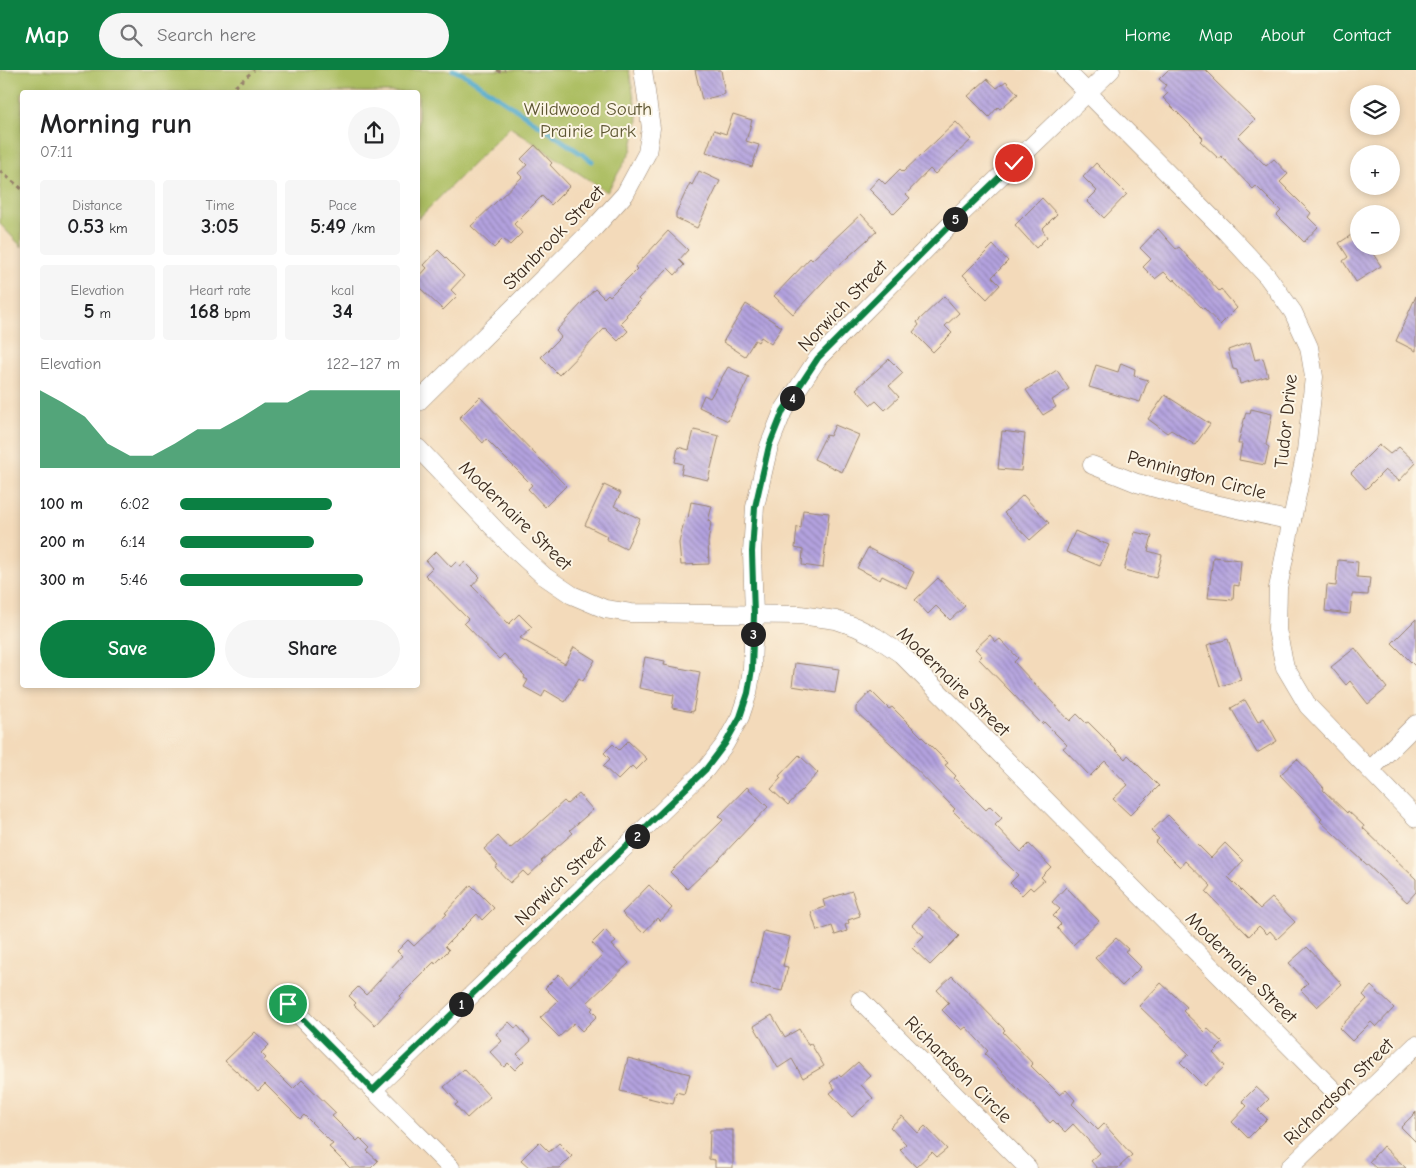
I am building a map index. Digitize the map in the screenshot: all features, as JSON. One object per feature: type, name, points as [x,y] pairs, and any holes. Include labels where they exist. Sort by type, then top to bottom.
[{"type":"street","name":"Stanbrook Street","points":[[420,400],[595,227],[625,194],[647,153],[651,128],[643,70]]},
{"type":"street","name":"Tudor Drive","points":[[1065,70],[1241,248],[1267,276],[1293,312],[1309,347],[1314,377],[1306,451],[1278,588],[1277,630],[1285,667],[1308,706],[1416,818]]},
{"type":"street","name":"Norwich Street","points":[[373,1090],[706,769],[740,717],[748,693],[752,669],[754,615],[752,552],[755,507],[769,446],[783,411],[818,358],[960,215],[1111,70]]},
{"type":"street","name":"Modernaire Street","points":[[420,450],[509,544],[544,576],[572,595],[605,609],[632,613],[800,615],[836,620],[876,637],[900,654],[1351,1108]]},
{"type":"street","name":"Pennington Circle","points":[[1092,465],[1146,485],[1206,502],[1292,521]]},
{"type":"street","points":[[1370,770],[1416,724]]},
{"type":"street","name":"Richardson Circle","points":[[860,1000],[1028,1168]]},
{"type":"street","points":[[288,1004],[450,1168]]},
{"type":"street","name":"Richardson Street","points":[[1289,1168],[1416,1045]]},
{"type":"path","points":[[231,90],[254,70]]},
{"type":"path","points":[[497,70],[501,72],[505,70]]},
{"type":"path","points":[[0,171],[20,187]]},
{"type":"green space","name":"Wildwood South Prairie Park","points":[[0,70],[629,70],[638,120],[631,151],[607,192],[510,127],[420,217],[420,90],[20,90],[20,245],[0,224]]},
{"type":"building","points":[[695,70],[721,70],[725,94],[702,100]]},
{"type":"building","points":[[1168,70],[1206,70],[1255,120],[1238,137],[1266,166],[1274,159],[1288,174],[1280,182],[1311,213],[1308,217],[1318,227],[1304,242],[1277,215],[1281,211],[1256,186],[1253,189],[1221,156],[1219,159],[1200,141],[1203,138],[1163,98],[1168,93],[1163,89],[1166,85],[1159,79]]},
{"type":"building","points":[[987,79],[997,88],[1006,81],[1018,94],[1000,109],[998,107],[989,117],[968,96]]},
{"type":"building","points":[[733,114],[752,120],[746,141],[759,145],[752,167],[706,152],[714,130],[726,134]]},
{"type":"building","points":[[956,122],[972,139],[935,174],[930,169],[906,194],[910,198],[894,214],[869,189],[879,178],[885,184],[900,169],[903,172]]},
{"type":"building","points":[[535,145],[552,163],[550,165],[570,186],[551,205],[542,196],[514,224],[522,233],[510,245],[503,239],[494,248],[471,226],[522,177],[518,173],[527,165],[521,159]]},
{"type":"building","points":[[1096,163],[1127,194],[1104,218],[1087,201],[1097,191],[1083,177]]},
{"type":"building","points":[[699,171],[720,181],[697,228],[676,218],[676,213],[690,183],[692,185]]},
{"type":"building","points":[[1042,198],[1057,214],[1042,229],[1047,237],[1036,248],[1015,225]]},
{"type":"building","points":[[861,214],[877,231],[838,266],[793,314],[774,296],[810,258],[812,260]]},
{"type":"building","points":[[1158,229],[1176,249],[1179,247],[1219,291],[1221,289],[1237,308],[1220,325],[1174,279],[1173,281],[1164,272],[1155,279],[1143,267],[1151,259],[1140,248]]},
{"type":"building","points":[[668,231],[688,250],[679,260],[684,265],[675,275],[668,268],[638,299],[640,301],[620,323],[628,331],[618,341],[605,328],[559,375],[541,357],[561,337],[556,331],[595,289],[604,298],[608,294],[610,296],[637,269],[635,267]]},
{"type":"building","points":[[1350,236],[1350,255],[1374,255],[1381,266],[1356,282],[1343,261],[1348,257],[1339,243]]},
{"type":"building","points":[[993,245],[1008,261],[992,277],[1000,285],[987,299],[963,275]]},
{"type":"building","points":[[438,250],[464,276],[451,290],[457,296],[443,310],[420,288],[420,276],[427,268],[424,265]]},
{"type":"building","points":[[944,296],[959,313],[945,326],[952,333],[933,352],[913,332],[919,325],[917,322]]},
{"type":"building","points":[[1416,296],[1416,351],[1396,341]]},
{"type":"building","points":[[746,304],[782,327],[771,344],[761,337],[758,342],[755,340],[745,356],[723,342]]},
{"type":"building","points":[[1250,342],[1255,360],[1263,358],[1268,376],[1240,384],[1237,370],[1233,369],[1228,350]]},
{"type":"building","points":[[889,359],[903,373],[889,386],[899,397],[885,410],[876,401],[871,405],[856,389]]},
{"type":"building","points":[[1121,363],[1135,369],[1134,376],[1148,380],[1140,402],[1089,387],[1096,365],[1118,372]]},
{"type":"building","points":[[728,367],[749,377],[728,421],[699,407],[704,395],[710,398]]},
{"type":"building","points":[[1057,370],[1069,389],[1052,400],[1056,407],[1043,415],[1026,390]]},
{"type":"building","points":[[1165,395],[1210,424],[1195,445],[1171,430],[1167,433],[1148,419]]},
{"type":"building","points":[[480,397],[566,486],[545,507],[528,489],[532,485],[486,439],[483,443],[459,418]]},
{"type":"building","points":[[1251,409],[1272,414],[1266,445],[1269,447],[1265,465],[1239,460],[1242,444],[1238,444],[1246,412],[1250,414]]},
{"type":"building","points":[[835,425],[859,435],[842,472],[814,459],[826,435],[830,436]]},
{"type":"building","points":[[694,430],[719,436],[708,480],[681,474],[683,464],[675,462],[678,447],[689,450]]},
{"type":"building","points":[[1002,431],[1025,434],[1021,471],[998,469]]},
{"type":"building","points":[[1379,445],[1390,454],[1399,447],[1416,463],[1399,481],[1385,470],[1366,489],[1351,473]]},
{"type":"building","points":[[604,485],[621,493],[614,506],[640,519],[626,549],[606,539],[607,536],[585,525]]},
{"type":"building","points":[[1023,495],[1049,523],[1030,540],[1004,513]]},
{"type":"building","points":[[691,502],[712,506],[708,521],[711,522],[708,542],[709,564],[681,565],[679,543],[685,517],[688,518]]},
{"type":"building","points":[[803,510],[829,513],[823,568],[802,565],[803,550],[795,548],[797,527],[801,528]]},
{"type":"building","points":[[1075,531],[1109,545],[1100,566],[1066,552]]},
{"type":"building","points":[[1135,532],[1152,536],[1148,551],[1162,555],[1156,578],[1124,570]]},
{"type":"building","points":[[868,548],[914,572],[906,588],[882,576],[880,580],[857,568]]},
{"type":"building","points":[[436,551],[451,567],[456,562],[460,566],[465,562],[480,577],[472,586],[509,624],[519,614],[532,627],[520,638],[565,664],[574,647],[595,660],[583,681],[579,678],[565,702],[545,690],[542,697],[524,687],[528,680],[524,678],[525,676],[504,654],[499,659],[464,623],[468,619],[425,575],[432,568],[426,561]]},
{"type":"building","points":[[1213,557],[1241,560],[1239,586],[1234,585],[1233,600],[1208,598]]},
{"type":"building","points":[[1338,560],[1358,562],[1357,577],[1370,578],[1368,595],[1352,594],[1350,614],[1325,611],[1327,585],[1336,586]]},
{"type":"building","points":[[938,578],[965,606],[950,620],[936,606],[928,614],[915,600]]},
{"type":"building","points":[[1416,619],[1416,667],[1392,643]]},
{"type":"building","points":[[990,635],[996,642],[1000,639],[1018,658],[1014,662],[1070,721],[1077,714],[1086,723],[1088,722],[1125,759],[1128,755],[1159,786],[1130,815],[1113,799],[1128,785],[1105,761],[1090,776],[1063,748],[1067,745],[1044,722],[1042,724],[979,659],[982,656],[975,649]]},
{"type":"building","points":[[1228,639],[1241,680],[1220,686],[1207,645]]},
{"type":"building","points":[[1355,648],[1387,688],[1368,704],[1350,681],[1346,685],[1331,667]]},
{"type":"building","points":[[645,657],[665,661],[664,665],[700,672],[693,712],[672,708],[674,695],[639,688]]},
{"type":"building","points":[[795,663],[839,669],[835,693],[792,686]]},
{"type":"building","points":[[871,691],[889,709],[892,707],[948,763],[945,765],[956,776],[954,778],[986,810],[990,806],[1002,818],[995,825],[1021,852],[1029,844],[1051,867],[1041,877],[1044,880],[1033,890],[1030,887],[1022,895],[1010,883],[1018,875],[953,811],[955,809],[890,743],[856,712],[856,707]]},
{"type":"building","points":[[1245,700],[1258,722],[1264,718],[1277,741],[1257,753],[1231,708]]},
{"type":"building","points":[[628,741],[647,759],[636,770],[632,766],[618,780],[603,766],[610,759],[604,753],[613,744],[619,750]]},
{"type":"building","points":[[799,755],[818,773],[788,805],[771,789],[781,778],[779,776]]},
{"type":"building","points":[[1297,759],[1324,788],[1323,790],[1364,826],[1363,828],[1416,879],[1416,892],[1407,902],[1320,821],[1322,819],[1280,775]]},
{"type":"building","points":[[747,787],[768,807],[720,858],[687,889],[670,872],[723,820],[719,816]]},
{"type":"building","points":[[579,794],[593,810],[570,830],[573,833],[541,861],[543,862],[528,876],[523,871],[510,883],[495,867],[498,865],[484,849],[498,836],[510,849],[564,801],[567,804]]},
{"type":"building","points":[[1168,815],[1211,858],[1225,843],[1243,861],[1228,877],[1260,909],[1272,898],[1295,922],[1277,939],[1270,931],[1267,934],[1259,926],[1249,936],[1206,892],[1211,886],[1185,861],[1180,867],[1155,842],[1159,839],[1151,831]]},
{"type":"building","points":[[471,885],[494,908],[482,920],[477,914],[445,946],[449,950],[435,964],[434,962],[400,996],[375,1025],[354,1005],[356,1003],[349,996],[358,987],[366,995],[402,956],[397,951],[408,940],[414,946],[447,914],[445,913]]},
{"type":"building","points":[[649,885],[672,908],[660,921],[657,918],[643,933],[622,913]]},
{"type":"building","points":[[1066,887],[1099,921],[1073,945],[1057,928],[1061,924],[1053,916],[1060,909],[1052,902]]},
{"type":"building","points":[[852,891],[860,916],[848,920],[849,923],[845,925],[847,931],[835,935],[832,926],[817,931],[811,912],[825,907],[823,900]]},
{"type":"building","points":[[929,907],[959,936],[930,965],[912,948],[924,936],[912,925]]},
{"type":"building","points":[[605,930],[616,942],[612,945],[629,963],[587,1003],[593,1008],[591,1010],[597,1016],[582,1031],[574,1023],[559,1037],[540,1018],[558,1001],[545,988],[559,974],[570,986],[603,955],[592,943]]},
{"type":"building","points":[[764,931],[790,937],[783,966],[788,967],[782,991],[751,984]]},
{"type":"building","points":[[1116,938],[1128,949],[1125,951],[1141,967],[1122,986],[1095,958]]},
{"type":"building","points":[[1307,947],[1342,984],[1317,1007],[1301,990],[1308,983],[1289,963]]},
{"type":"building","points":[[952,976],[1005,1030],[1003,1032],[1033,1064],[1031,1066],[1060,1095],[1066,1090],[1075,1100],[1072,1104],[1098,1130],[1104,1124],[1132,1155],[1118,1168],[1097,1168],[1091,1161],[1100,1153],[1073,1124],[1065,1132],[1053,1120],[1050,1123],[985,1054],[988,1051],[966,1027],[962,1030],[942,1010],[949,1003],[937,990]]},
{"type":"building","points":[[1161,983],[1187,1007],[1183,1011],[1205,1032],[1208,1029],[1223,1043],[1213,1053],[1225,1066],[1204,1086],[1180,1062],[1189,1054],[1139,1006]]},
{"type":"building","points":[[1371,986],[1394,1008],[1376,1027],[1371,1022],[1352,1041],[1339,1028],[1367,999],[1363,995]]},
{"type":"building","points":[[772,1015],[785,1037],[799,1029],[808,1045],[811,1044],[824,1066],[803,1078],[792,1059],[778,1068],[754,1026]]},
{"type":"building","points":[[509,1022],[515,1028],[518,1026],[531,1041],[517,1054],[524,1061],[515,1070],[508,1063],[504,1067],[490,1052],[502,1041],[496,1034]]},
{"type":"building","points":[[255,1032],[269,1045],[261,1053],[266,1058],[264,1060],[293,1089],[302,1080],[336,1113],[332,1116],[357,1141],[360,1138],[370,1148],[367,1151],[378,1161],[371,1168],[350,1168],[329,1147],[333,1144],[304,1115],[300,1119],[265,1084],[258,1091],[225,1061]]},
{"type":"building","points":[[628,1058],[690,1074],[684,1094],[676,1092],[673,1104],[620,1091]]},
{"type":"building","points":[[858,1062],[871,1076],[861,1085],[873,1098],[852,1117],[830,1093],[835,1089],[830,1083],[839,1075],[841,1077]]},
{"type":"building","points":[[464,1069],[490,1097],[467,1118],[455,1105],[458,1103],[444,1087]]},
{"type":"building","points":[[1256,1087],[1269,1099],[1258,1110],[1267,1119],[1248,1138],[1232,1122],[1247,1106],[1242,1101]]},
{"type":"building","points":[[1416,1112],[1416,1142],[1401,1127]]},
{"type":"building","points":[[902,1116],[918,1133],[925,1126],[947,1149],[937,1157],[932,1152],[916,1167],[900,1150],[906,1144],[890,1127]]},
{"type":"building","points":[[710,1130],[733,1130],[733,1168],[715,1168],[715,1160],[709,1159]]},
{"type":"building","points":[[539,1142],[549,1152],[559,1143],[572,1156],[560,1168],[530,1168],[521,1160]]},
{"type":"building","points":[[1383,1146],[1406,1168],[1376,1168],[1369,1162]]},
{"type":"waterway","points":[[453,70],[467,76],[592,161]]},
{"type":"route","points":[[288,1004],[373,1090],[706,769],[725,744],[740,717],[748,693],[752,669],[754,615],[752,552],[755,507],[769,446],[783,411],[818,358],[1014,163]]}]
